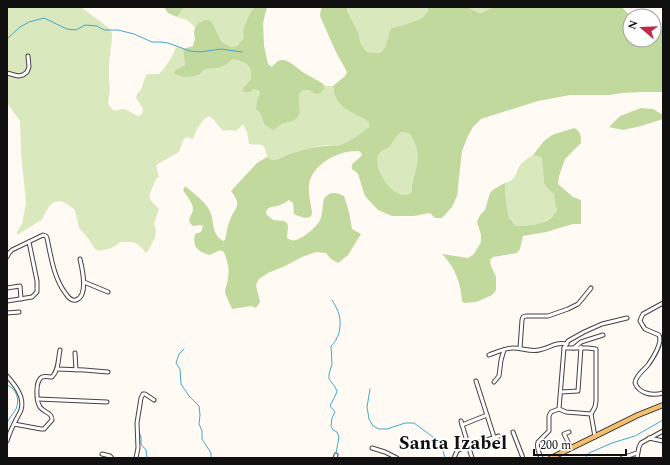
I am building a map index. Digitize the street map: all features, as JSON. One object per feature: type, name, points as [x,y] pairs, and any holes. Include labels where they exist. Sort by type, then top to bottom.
[{"type":"main road","points":[[551,458],[638,415],[663,405]]},
{"type":"street","points":[[7,74],[18,76],[23,75],[29,67],[28,56]]},
{"type":"street","points":[[7,258],[12,250],[44,235],[47,237],[58,280],[66,295],[73,300],[78,299],[82,292],[84,282],[80,259]]},
{"type":"street","points":[[7,301],[32,297],[37,292],[29,242]]},
{"type":"street","points":[[84,282],[108,292]]},
{"type":"street","points":[[7,288],[20,286],[21,299]]},
{"type":"street","points":[[520,348],[523,317],[548,316],[568,309],[578,304],[591,288]]},
{"type":"street","points":[[663,303],[643,314],[641,318],[640,322],[644,328],[659,335],[660,340],[658,348],[650,362],[637,376],[634,383],[637,388],[643,392],[656,394],[663,393]]},
{"type":"street","points":[[7,313],[19,312]]},
{"type":"street","points":[[559,409],[564,348],[572,338],[594,327],[627,318]]},
{"type":"street","points":[[574,348],[581,342],[602,335]]},
{"type":"street","points":[[489,355],[508,348],[520,348],[533,351],[543,349],[557,343],[567,344]]},
{"type":"street","points":[[564,348],[581,347],[596,349],[596,401],[591,414],[595,437]]},
{"type":"street","points":[[561,392],[578,391],[581,347]]},
{"type":"street","points":[[14,424],[44,429],[52,420],[52,415],[40,407],[37,389],[39,380],[42,377],[52,377],[55,374],[60,350]]},
{"type":"street","points":[[494,382],[499,376],[504,350]]},
{"type":"street","points":[[75,353],[76,370]]},
{"type":"street","points":[[57,369],[108,372]]},
{"type":"street","points":[[7,376],[18,390],[22,404],[7,441]]},
{"type":"street","points":[[476,382],[494,437]]},
{"type":"street","points":[[136,458],[141,396],[145,394],[154,400]]},
{"type":"street","points":[[38,398],[106,402]]},
{"type":"street","points":[[541,458],[537,448],[538,442],[549,431],[550,414],[552,411],[559,409],[566,412],[591,414]]},
{"type":"street","points":[[472,458],[462,423],[487,415]]},
{"type":"street","points":[[636,458],[640,445],[643,441],[663,431]]},
{"type":"street","points":[[513,432],[523,458]]},
{"type":"street","points":[[569,432],[564,434],[571,448]]},
{"type":"street","points":[[454,458],[459,450],[499,436]]},
{"type":"street","points":[[649,438],[663,441]]},
{"type":"street","points":[[372,448],[397,458]]},
{"type":"street","points":[[622,458],[638,453]]},
{"type":"street","points":[[102,454],[112,458]]},
{"type":"green space","points":[[7,7],[81,7],[109,28],[112,33],[112,38],[109,65],[110,90],[108,103],[114,111],[124,109],[138,116],[142,114],[143,109],[136,98],[137,94],[141,90],[146,75],[159,74],[169,61],[176,47],[183,49],[185,65],[175,70],[177,75],[189,77],[195,76],[205,69],[223,66],[232,59],[247,64],[250,68],[251,79],[245,86],[250,92],[254,89],[260,93],[257,101],[264,124],[273,129],[282,124],[293,121],[300,113],[299,95],[302,90],[309,90],[315,94],[323,91],[325,86],[333,86],[335,95],[342,106],[369,122],[369,127],[352,139],[340,145],[328,145],[311,148],[272,160],[268,157],[264,146],[249,144],[247,132],[243,124],[236,131],[223,131],[209,116],[201,123],[193,139],[186,137],[183,140],[179,152],[156,165],[159,177],[156,179],[150,193],[150,198],[159,209],[154,224],[156,230],[155,238],[146,253],[138,244],[129,242],[120,242],[113,247],[98,251],[79,228],[75,210],[61,201],[54,202],[50,205],[43,219],[17,235],[17,232],[22,224],[26,203],[21,152],[20,121],[7,103]]},
{"type":"green space","points":[[164,7],[184,7],[177,17],[168,13]]},
{"type":"green space","points":[[184,7],[254,7],[245,23],[244,38],[237,46],[231,47],[221,41],[217,33],[201,21],[195,27],[187,20],[177,17]]},
{"type":"green space","points":[[254,7],[267,7],[263,23],[264,46],[268,64],[272,67],[276,62],[282,60],[288,61],[325,86],[322,92],[317,94],[309,90],[302,90],[299,95],[300,113],[297,118],[293,121],[282,124],[273,130],[264,124],[260,112],[256,109],[260,92],[254,89],[250,92],[244,92],[243,90],[251,79],[250,68],[245,63],[232,59],[226,65],[205,69],[200,74],[190,77],[183,77],[174,73],[175,70],[185,65],[183,49],[193,46],[195,39],[195,28],[199,22],[209,20],[213,24],[221,41],[231,47],[237,46],[244,38],[245,25]]},
{"type":"green space","points":[[323,7],[347,7],[347,10],[358,32],[361,44],[367,52],[381,53],[385,47],[391,28],[421,19],[428,11],[428,7],[467,7],[480,13],[492,7],[622,7],[622,48],[662,48],[663,31],[663,91],[610,95],[570,95],[538,101],[481,119],[473,127],[462,151],[457,196],[452,207],[442,218],[435,218],[430,213],[414,216],[392,216],[378,210],[365,196],[358,174],[352,169],[352,164],[362,154],[359,151],[352,151],[328,159],[315,170],[311,177],[309,190],[312,213],[311,216],[304,218],[294,214],[293,203],[289,200],[281,205],[269,208],[266,214],[273,220],[284,221],[287,223],[287,238],[295,240],[306,235],[318,223],[322,215],[324,199],[326,196],[333,193],[344,196],[352,229],[361,234],[348,255],[338,263],[331,259],[326,253],[316,252],[302,257],[268,273],[259,279],[256,285],[260,302],[256,308],[251,306],[232,309],[225,292],[229,271],[224,252],[220,250],[210,255],[202,252],[195,246],[195,234],[201,232],[203,226],[193,226],[190,224],[189,219],[193,208],[183,190],[185,186],[206,205],[212,217],[214,230],[223,241],[225,240],[229,222],[237,206],[237,200],[231,191],[257,163],[267,157],[275,160],[308,148],[344,144],[369,127],[369,122],[346,109],[335,97],[333,86],[345,76],[347,72],[335,50],[320,16],[321,9]],"holes":[[[402,132],[410,134],[415,144],[418,157],[417,167],[412,182],[412,192],[406,195],[400,194],[393,190],[383,177],[377,162],[378,156],[382,151],[390,146]]]},
{"type":"green space","points":[[347,7],[428,7],[428,11],[421,19],[391,28],[382,53],[367,52],[361,44],[358,32]]},
{"type":"green space","points":[[467,7],[492,7],[492,8],[480,13]]},
{"type":"green space","points":[[641,108],[653,109],[663,115],[663,119],[623,130],[609,127],[620,116]]},
{"type":"green space","points":[[574,128],[580,134],[581,143],[565,159],[558,184],[573,197],[581,200],[581,224],[573,224],[546,232],[523,236],[520,249],[517,253],[493,257],[490,260],[496,277],[496,290],[492,295],[476,302],[464,303],[462,301],[460,288],[454,270],[442,254],[468,258],[474,254],[481,242],[481,235],[477,222],[480,215],[485,210],[490,193],[505,183],[509,218],[516,226],[539,224],[553,216],[557,211],[554,194],[544,183],[542,158],[533,155],[544,141],[552,135]]},
{"type":"green space","points":[[402,132],[410,134],[418,154],[417,167],[412,183],[412,192],[406,195],[400,194],[393,190],[379,170],[377,162],[380,152],[390,146]]},
{"type":"green space","points":[[532,155],[542,158],[544,183],[554,194],[557,211],[555,215],[539,224],[532,226],[516,226],[509,218],[505,183],[515,177],[521,164]]},
{"type":"waterway","points":[[7,39],[20,27],[29,22],[44,18],[67,29],[76,30],[85,25],[97,26],[104,30],[118,30],[134,34],[152,42],[168,43],[190,51],[200,52],[221,49],[242,52]]},
{"type":"waterway","points":[[332,300],[340,319],[339,333],[335,342],[331,346],[332,364],[329,374],[329,379],[337,391],[330,406],[335,412],[332,418],[331,426],[333,430],[337,432],[339,437],[336,453]]},
{"type":"waterway","points":[[184,349],[179,354],[176,363],[180,369],[181,384],[189,396],[199,406],[199,424],[202,431],[202,439],[211,453],[211,458]]},
{"type":"waterway","points":[[7,385],[13,389],[18,399],[16,409],[7,423]]},
{"type":"waterway","points":[[370,389],[367,407],[369,419],[373,426],[379,429],[387,429],[405,423],[414,423],[441,443],[445,458]]},
{"type":"waterway","points":[[585,458],[589,453],[612,443],[635,436],[663,420]]},
{"type":"waterway","points":[[139,432],[141,444],[146,450],[147,458]]},
{"type":"district","name":"Santa Izabel","points":[[453,443]]}]
